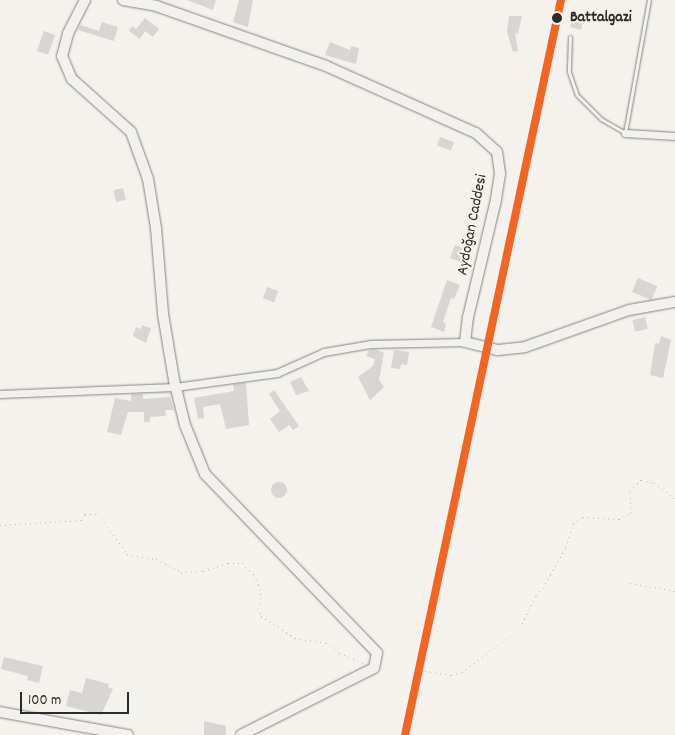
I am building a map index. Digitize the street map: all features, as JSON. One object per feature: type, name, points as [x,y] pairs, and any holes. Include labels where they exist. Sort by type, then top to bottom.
[{"type":"street","points":[[86,0],[68,34],[62,56],[72,79],[132,132],[148,179],[156,228],[163,314],[184,425],[205,474],[376,653],[374,668],[241,735]]},
{"type":"street","name":"Aydoğan Caddesi","points":[[123,0],[156,6],[326,66],[476,133],[497,152],[500,174],[496,204],[468,317],[465,342]]},
{"type":"street","points":[[625,133],[675,136]]},
{"type":"street","points":[[0,394],[176,387],[277,373],[333,350],[371,344],[465,342],[498,350],[525,347],[629,310],[675,302]]},
{"type":"street","points":[[0,712],[128,735]]},
{"type":"lane","points":[[570,38],[569,72],[577,95],[601,119],[625,133],[649,0]]},
{"type":"path","points":[[426,671],[451,675],[462,672],[520,628],[536,595],[543,588],[566,547],[573,524],[583,517],[620,519],[631,513],[630,491],[641,480],[654,483],[675,499]]},
{"type":"path","points":[[0,525],[82,520],[85,514],[99,514],[127,554],[156,559],[181,572],[203,571],[228,563],[242,563],[254,575],[260,589],[258,608],[261,616],[295,638],[326,643],[339,653],[374,668]]},
{"type":"path","points":[[630,583],[675,591]]},
{"type":"building","points":[[187,0],[216,0],[213,10]]},
{"type":"building","points":[[239,0],[253,0],[248,27],[233,22]]},
{"type":"building","name":"Battalgazi","points":[[574,13],[584,15],[581,30],[570,27]]},
{"type":"building","points":[[509,16],[522,16],[518,34],[515,33],[518,51],[513,52],[507,32]]},
{"type":"building","points":[[145,18],[159,29],[153,37],[145,31],[140,39],[129,31],[132,26],[136,29]]},
{"type":"building","points":[[102,22],[118,27],[114,41],[78,30],[80,25],[99,31]]},
{"type":"building","points":[[44,31],[55,35],[48,55],[37,51]]},
{"type":"building","points":[[330,42],[350,50],[351,46],[359,48],[356,64],[325,55]]},
{"type":"building","points":[[440,137],[454,142],[451,151],[437,145]]},
{"type":"building","points":[[123,188],[126,200],[116,202],[113,190]]},
{"type":"building","points":[[455,245],[473,252],[468,265],[450,258]]},
{"type":"building","points":[[638,278],[657,286],[651,300],[632,292]]},
{"type":"building","points":[[447,280],[460,285],[454,299],[451,298],[443,322],[446,324],[444,332],[431,327]]},
{"type":"building","points":[[267,287],[278,291],[274,302],[263,298]]},
{"type":"building","points":[[645,317],[648,329],[635,332],[632,320]]},
{"type":"building","points":[[142,325],[151,328],[146,343],[133,336],[136,327],[141,329]]},
{"type":"building","points":[[661,336],[671,340],[663,378],[650,375],[655,343],[659,344]]},
{"type":"building","points":[[374,349],[384,353],[379,380],[384,387],[370,400],[358,377],[373,366],[375,359],[366,356],[369,350]]},
{"type":"building","points":[[394,350],[409,352],[407,365],[401,364],[400,369],[391,368]]},
{"type":"building","points":[[301,377],[309,391],[296,395],[290,382]]},
{"type":"building","points":[[246,383],[249,425],[226,429],[220,404],[203,407],[204,418],[198,419],[194,398],[234,391],[233,384]]},
{"type":"building","points":[[274,390],[299,426],[293,430],[289,425],[279,432],[270,419],[280,411],[269,394]]},
{"type":"building","points":[[131,394],[143,394],[143,399],[170,397],[174,410],[165,410],[166,416],[150,417],[150,422],[144,422],[144,412],[128,412],[121,435],[107,432],[115,398],[131,401]]},
{"type":"building","points":[[279,482],[285,484],[287,490],[285,496],[279,498],[273,496],[271,490],[273,484]]},
{"type":"building","points":[[4,657],[43,666],[39,683],[27,680],[28,676],[1,669]]},
{"type":"building","points":[[86,678],[109,684],[108,687],[113,689],[101,715],[66,706],[70,690],[82,693]]},
{"type":"building","points":[[204,721],[226,726],[226,735],[204,735]]},
{"type":"transit line","points":[[405,735],[561,0]]},
{"type":"place","name":"Battalgazi","points":[[557,18]]}]
